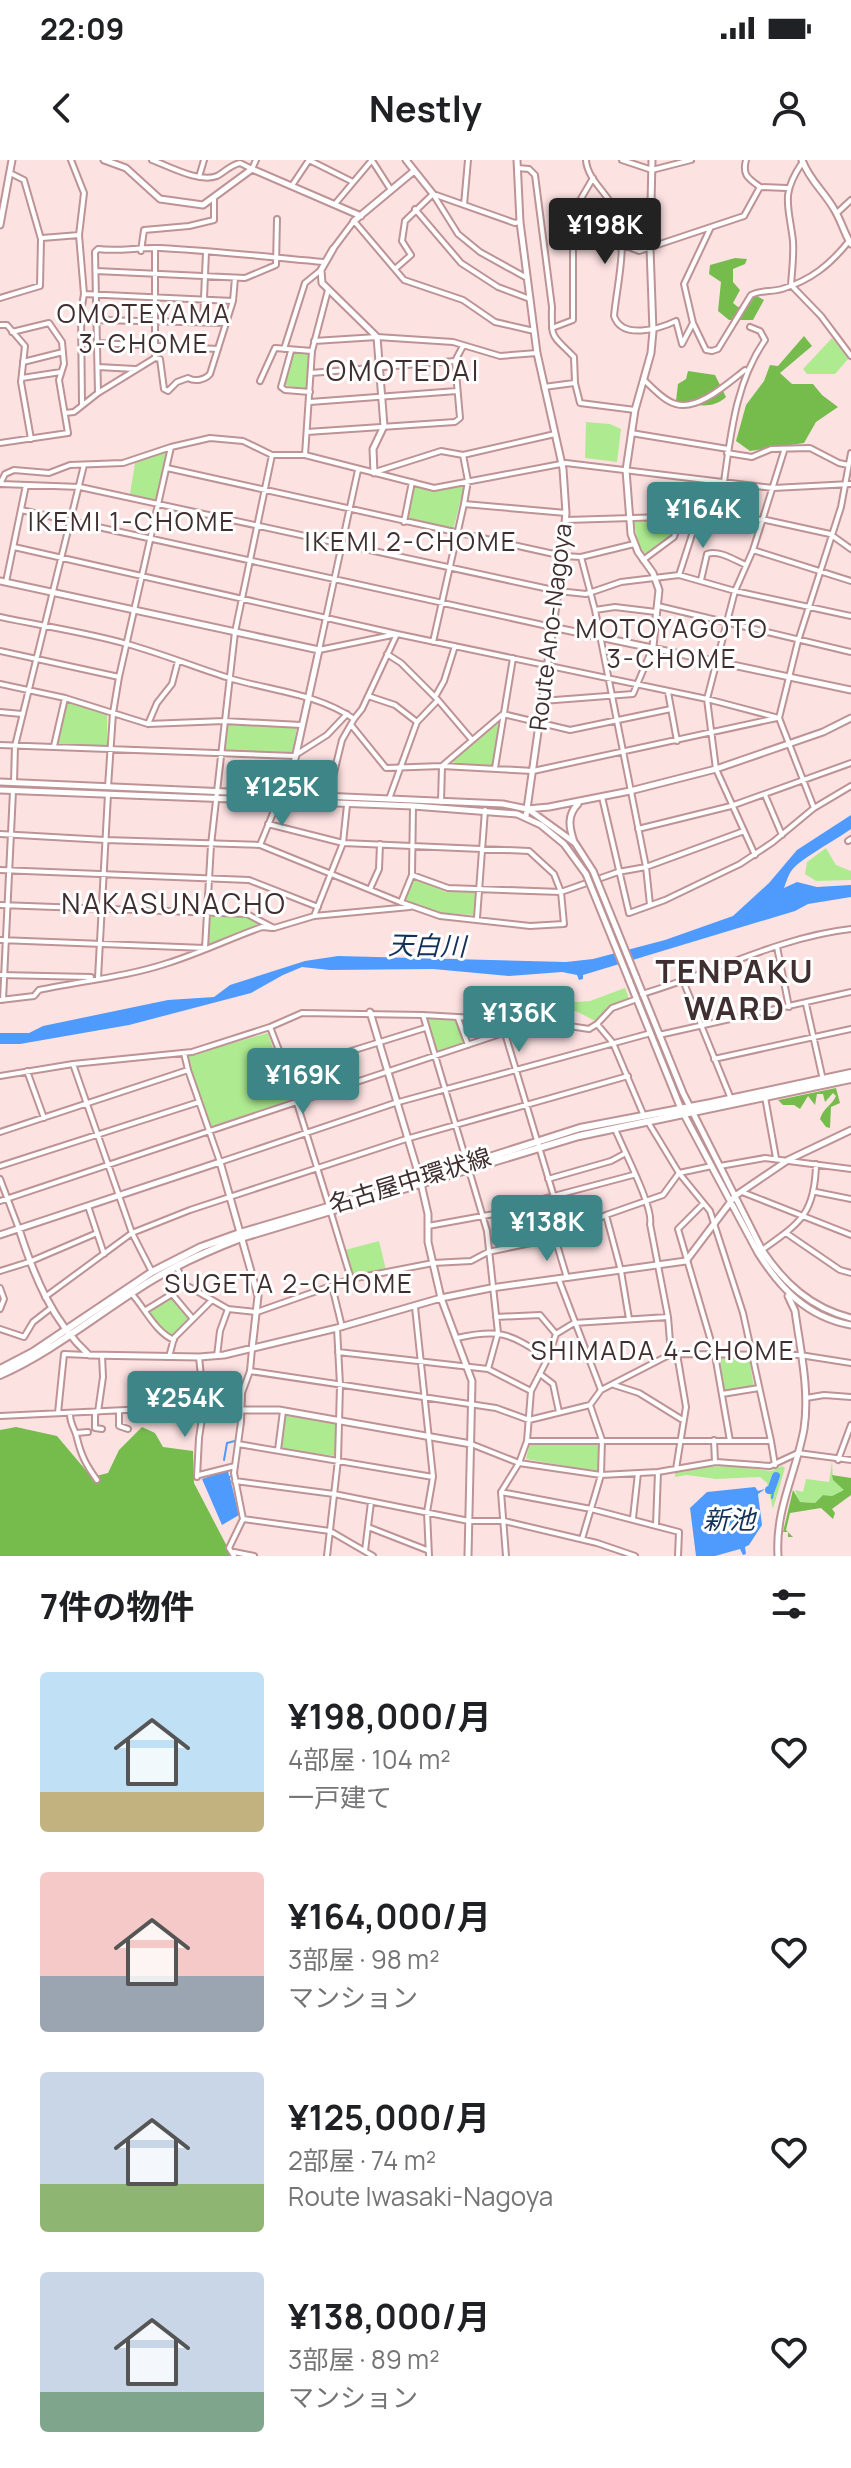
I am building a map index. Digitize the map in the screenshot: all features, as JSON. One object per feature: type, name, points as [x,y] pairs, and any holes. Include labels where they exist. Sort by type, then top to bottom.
[{"type":"main road","name":"名古屋中環状線","points":[[691,1110],[851,1073]]},
{"type":"main road","name":"名古屋中環状線","points":[[0,1369],[69,1332],[152,1272],[201,1247],[421,1182],[580,1128],[646,1119],[851,1079]]},
{"type":"main road","name":"名古屋中環状線","points":[[538,1144],[615,1129],[646,1119]]},
{"type":"main road","name":"名古屋中環状線","points":[[0,1375],[176,1266],[240,1236]]},
{"type":"street","points":[[0,225],[4,189],[12,160]]},
{"type":"street","points":[[71,160],[84,193],[79,235],[84,294],[81,312],[82,405]]},
{"type":"street","points":[[109,160],[132,172],[160,199],[185,205],[203,205],[252,169],[256,160]]},
{"type":"street","points":[[152,160],[199,177],[217,176],[240,163],[361,216]]},
{"type":"street","points":[[199,177],[204,160]]},
{"type":"street","points":[[293,184],[309,160],[353,182]]},
{"type":"street","points":[[335,204],[372,160],[391,190]]},
{"type":"street","points":[[406,160],[433,194],[458,234],[480,252],[527,278]]},
{"type":"street","points":[[464,207],[468,160]]},
{"type":"street","name":"Route Ano-Nagoya","points":[[517,160],[520,222],[537,353],[562,463],[566,516],[526,812]]},
{"type":"street","points":[[586,160],[585,165],[617,214],[621,244],[616,322],[621,327],[653,331],[676,321],[682,344],[693,323]]},
{"type":"street","points":[[622,160],[652,170],[691,160]]},
{"type":"street","points":[[542,701],[633,694],[653,646],[659,590],[656,579],[634,544],[626,470],[635,410],[651,353],[653,331],[650,248],[652,160]]},
{"type":"street","points":[[746,160],[745,176],[760,187],[787,188]]},
{"type":"street","points":[[710,229],[684,284],[693,323],[706,350],[712,351],[718,349],[751,295],[803,282],[825,268],[850,242],[837,213],[813,183],[803,161]]},
{"type":"street","points":[[803,161],[787,188],[786,206],[793,248],[791,285],[821,316],[851,356]]},
{"type":"street","points":[[517,168],[529,169],[535,175],[552,328],[557,342],[574,357],[580,403],[635,410]]},
{"type":"street","points":[[374,473],[373,449],[384,426],[377,337],[322,283],[321,270],[354,221],[414,171]]},
{"type":"street","points":[[0,298],[40,286],[41,239],[24,180],[10,173]]},
{"type":"street","points":[[552,328],[573,320],[573,221],[579,202],[593,178]]},
{"type":"street","points":[[621,244],[634,250],[650,248],[744,216],[760,187]]},
{"type":"street","points":[[433,194],[464,207],[520,222]]},
{"type":"street","points":[[395,269],[411,255],[402,241],[405,221],[433,194]]},
{"type":"street","points":[[141,251],[144,230],[189,226],[214,220],[214,199]]},
{"type":"street","points":[[837,213],[851,200]]},
{"type":"street","points":[[415,209],[461,263],[498,287],[530,299]]},
{"type":"street","points":[[96,271],[245,278],[276,265],[277,219]]},
{"type":"street","points":[[354,221],[404,280],[463,300],[495,322],[534,331]]},
{"type":"street","points":[[41,239],[79,235]]},
{"type":"street","points":[[155,248],[155,358]]},
{"type":"street","points":[[98,393],[95,252],[98,249],[141,251],[155,248],[324,262]]},
{"type":"street","points":[[203,321],[206,251]]},
{"type":"street","points":[[284,349],[305,283],[321,270]]},
{"type":"street","points":[[155,358],[160,359],[164,389],[168,391],[177,382],[188,378],[193,381],[207,377],[233,301],[235,278]]},
{"type":"street","points":[[305,283],[322,283]]},
{"type":"street","points":[[305,455],[312,351],[328,290]]},
{"type":"street","points":[[84,294],[233,301]]},
{"type":"street","points":[[97,320],[226,323]]},
{"type":"street","points":[[0,443],[68,433],[59,380],[64,364],[62,342],[49,323],[12,332]]},
{"type":"street","points":[[0,325],[7,325],[25,346],[22,378],[31,439]]},
{"type":"street","points":[[724,482],[727,451],[747,369],[765,340],[760,331],[750,327]]},
{"type":"street","points":[[314,341],[377,337],[453,342],[500,356],[537,353]]},
{"type":"street","points":[[97,343],[218,349]]},
{"type":"street","points":[[307,432],[455,422],[460,418],[455,361],[463,346]]},
{"type":"street","points":[[260,381],[275,348],[312,351]]},
{"type":"street","points":[[291,351],[281,387],[310,392]]},
{"type":"street","points":[[23,362],[63,352]]},
{"type":"street","points":[[65,413],[74,412],[98,393],[155,358]]},
{"type":"street","points":[[311,373],[455,361]]},
{"type":"street","points":[[98,367],[139,369]]},
{"type":"street","points":[[642,378],[669,401],[683,405],[713,395],[747,369]]},
{"type":"street","points":[[22,378],[61,372]]},
{"type":"street","points":[[544,387],[575,383]]},
{"type":"street","points":[[310,402],[457,391]]},
{"type":"street","points":[[631,433],[752,457],[771,449],[810,448],[848,465]]},
{"type":"street","points":[[374,473],[441,451],[463,455],[555,434]]},
{"type":"street","points":[[848,484],[773,488],[562,463],[434,488],[305,455],[272,455],[243,441],[210,438],[123,463],[70,465],[49,473],[14,470],[5,474],[0,484],[80,487],[558,591],[586,594],[621,582],[679,575],[735,591],[851,616]]},
{"type":"street","points":[[98,978],[113,713],[133,609],[171,447]]},
{"type":"street","points":[[755,855],[716,769],[707,699],[735,591],[753,550],[784,451]]},
{"type":"street","points":[[814,808],[779,718],[808,607],[848,484],[851,453]]},
{"type":"street","points":[[205,948],[211,845],[235,632],[272,455]]},
{"type":"street","points":[[433,642],[468,481],[463,455]]},
{"type":"street","points":[[14,783],[15,746],[22,714],[84,465]]},
{"type":"street","points":[[167,468],[563,556],[581,557],[634,544]]},
{"type":"street","points":[[287,795],[358,470]]},
{"type":"street","points":[[404,522],[412,482]]},
{"type":"street","points":[[26,485],[14,547],[3,582],[319,650],[397,634]]},
{"type":"street","points":[[464,504],[566,516],[698,516],[762,520],[830,534],[851,549]]},
{"type":"street","points":[[841,507],[851,509]]},
{"type":"street","points":[[21,510],[851,690]]},
{"type":"street","points":[[679,575],[698,516]]},
{"type":"street","points":[[643,560],[674,537],[680,517]]},
{"type":"street","points":[[14,547],[433,642],[707,699],[779,718]]},
{"type":"street","points":[[753,550],[851,581]]},
{"type":"street","points":[[701,580],[710,552],[746,565]]},
{"type":"street","points":[[581,557],[609,679],[646,867],[650,905]]},
{"type":"street","points":[[595,610],[615,607],[658,609],[851,652]]},
{"type":"street","points":[[0,617],[126,644],[230,678],[308,696],[354,719]]},
{"type":"street","points":[[331,797],[342,740],[368,696],[397,634]]},
{"type":"street","points":[[389,799],[417,722],[436,699],[455,646]]},
{"type":"street","points":[[0,651],[119,677]]},
{"type":"street","points":[[387,654],[401,663],[472,740]]},
{"type":"street","points":[[495,768],[513,658]]},
{"type":"street","points":[[148,724],[157,703],[172,684],[178,661]]},
{"type":"street","points":[[0,684],[65,698],[148,724],[224,721],[301,725]]},
{"type":"street","points":[[668,691],[677,741]]},
{"type":"street","points":[[368,696],[395,705],[417,722]]},
{"type":"street","points":[[54,746],[65,698]]},
{"type":"street","points":[[503,714],[570,730],[671,709]]},
{"type":"street","points":[[0,712],[22,714]]},
{"type":"street","points":[[0,745],[294,756],[327,735],[347,714]]},
{"type":"street","points":[[441,802],[442,766],[503,714]]},
{"type":"street","points":[[352,726],[386,768],[442,766],[533,771],[779,718]]},
{"type":"street","points":[[526,812],[630,791],[716,769],[850,721]]},
{"type":"street","points":[[638,829],[731,806],[851,763]]},
{"type":"street","points":[[0,782],[216,795],[503,804],[526,812],[564,844],[586,874],[629,980],[659,1035],[691,1110],[762,1250],[784,1280],[805,1297],[827,1310],[851,1318]]},
{"type":"street","points":[[602,797],[629,913],[665,900],[755,855],[814,808],[851,786]]},
{"type":"street","points":[[0,790],[108,790]]},
{"type":"street","points":[[13,791],[2,1000],[34,996],[39,990],[126,975],[169,963],[262,927],[274,928],[314,916],[413,907]]},
{"type":"street","points":[[216,795],[347,805],[526,812],[533,813],[575,843]]},
{"type":"street","points":[[765,795],[782,835]]},
{"type":"street","points":[[590,799],[576,804],[570,816],[570,828],[575,843],[593,871],[636,977],[651,1033],[682,1112],[758,1253],[786,1292],[795,1311],[805,1399],[804,1424],[779,1518],[778,1556]]},
{"type":"street","points":[[260,845],[278,801]]},
{"type":"street","points":[[314,916],[343,843],[347,805]]},
{"type":"street","points":[[400,902],[412,875],[413,806]]},
{"type":"street","points":[[533,813],[549,807]]},
{"type":"street","points":[[477,918],[485,810]]},
{"type":"street","points":[[0,834],[260,845],[440,916],[530,926],[564,924],[561,892],[554,874],[529,851],[343,843],[268,824]]},
{"type":"street","points":[[412,875],[448,888],[561,892],[618,872],[646,867],[744,831]]},
{"type":"street","points":[[370,889],[379,869],[380,844]]},
{"type":"street","points":[[0,870],[249,880],[318,907]]},
{"type":"street","points":[[0,905],[247,914],[274,928]]},
{"type":"street","points":[[0,1076],[73,1064],[184,1052],[270,1027],[302,1013],[370,1012],[543,1022],[589,1029],[612,1008],[639,996],[819,933],[851,929]]},
{"type":"street","points":[[0,940],[205,948]]},
{"type":"street","points":[[777,947],[789,1007]]},
{"type":"street","points":[[3,975],[98,978]]},
{"type":"street","points":[[683,982],[731,1099]]},
{"type":"street","points":[[659,1035],[851,992]]},
{"type":"street","points":[[806,1003],[823,1080]]},
{"type":"street","points":[[370,1012],[421,1182],[428,1214],[428,1242],[441,1298],[472,1381],[468,1556]]},
{"type":"street","points":[[423,1015],[484,1216],[498,1333],[488,1369]]},
{"type":"street","points":[[458,1018],[468,1045]]},
{"type":"street","points":[[501,1020],[554,1197],[575,1229]]},
{"type":"street","points":[[597,1024],[613,1043],[646,1119],[679,1173],[710,1211],[743,1313],[775,1465]]},
{"type":"street","points":[[270,1027],[298,1103],[351,1279]]},
{"type":"street","points":[[287,1071],[425,1028]]},
{"type":"street","points":[[714,1059],[851,1029]]},
{"type":"street","points":[[0,1201],[503,1033]]},
{"type":"street","points":[[0,1235],[395,1103],[651,1033]]},
{"type":"street","points":[[184,1052],[220,1162],[258,1296],[250,1371],[242,1393],[235,1466],[243,1519],[229,1548],[233,1554],[254,1556]]},
{"type":"street","points":[[73,1064],[132,1233],[152,1272]]},
{"type":"street","points":[[0,1132],[188,1070]]},
{"type":"street","points":[[27,1071],[44,1118]]},
{"type":"street","points":[[45,1297],[132,1233],[229,1197],[406,1139],[628,1076]]},
{"type":"street","points":[[765,1097],[777,1159]]},
{"type":"street","points":[[0,1166],[199,1102]]},
{"type":"street","points":[[615,1129],[652,1216],[650,1224],[686,1407],[676,1469]]},
{"type":"street","points":[[58,1413],[64,1354],[217,1356],[339,1328],[441,1298],[491,1288],[686,1261],[735,1196],[788,1160],[851,1130]]},
{"type":"street","points":[[548,1179],[611,1161],[624,1154]]},
{"type":"street","points":[[720,1166],[765,1158],[851,1169]]},
{"type":"street","points":[[762,1250],[804,1217],[816,1192],[816,1164]]},
{"type":"street","points":[[176,1266],[186,1285],[212,1300],[228,1309],[257,1312],[351,1279],[433,1263],[471,1261],[488,1252],[555,1238],[606,1215],[663,1195],[679,1173],[712,1166]]},
{"type":"street","points":[[428,1226],[484,1216],[633,1175]]},
{"type":"street","points":[[0,1179],[29,1262],[45,1297],[89,1355]]},
{"type":"street","points":[[742,1192],[851,1235]]},
{"type":"street","points":[[816,1192],[851,1199]]},
{"type":"street","points":[[703,1204],[678,1229],[715,1355],[730,1441]]},
{"type":"street","points":[[88,1206],[104,1254]]},
{"type":"street","points":[[606,1215],[621,1271],[629,1319]]},
{"type":"street","points":[[0,1271],[97,1233]]},
{"type":"street","points":[[786,1233],[840,1270],[851,1273]]},
{"type":"street","points":[[555,1238],[567,1279]]},
{"type":"street","points":[[559,1280],[601,1390]]},
{"type":"street","points":[[327,1556],[338,1460],[340,1385],[339,1328],[332,1286]]},
{"type":"street","points":[[0,1288],[4,1299],[0,1309]]},
{"type":"street","points":[[786,1292],[798,1303],[824,1317],[851,1325]]},
{"type":"street","points":[[131,1293],[162,1335],[174,1340]]},
{"type":"street","points":[[146,1310],[172,1294],[193,1319]]},
{"type":"street","points":[[795,1311],[805,1297]]},
{"type":"street","points":[[169,1357],[174,1340],[212,1300]]},
{"type":"street","points":[[368,1527],[428,1553],[427,1512],[433,1477],[415,1307]]},
{"type":"street","points":[[0,1329],[24,1337],[33,1322],[52,1308]]},
{"type":"street","points":[[217,1356],[220,1331],[228,1309]]},
{"type":"street","points":[[496,1317],[540,1315],[556,1334]]},
{"type":"street","points":[[506,1556],[501,1492],[519,1463],[527,1441],[531,1391],[556,1334],[574,1323],[668,1317]]},
{"type":"street","points":[[457,1338],[487,1331],[511,1335],[548,1358]]},
{"type":"street","points":[[338,1352],[488,1369],[531,1391]]},
{"type":"street","points":[[250,1371],[496,1408],[529,1420],[590,1405],[601,1390],[674,1354],[800,1355],[851,1363]]},
{"type":"street","points":[[102,1355],[103,1377],[95,1428],[102,1429]]},
{"type":"street","points":[[199,1357],[204,1407],[197,1477],[235,1466]]},
{"type":"street","points":[[540,1374],[553,1384],[559,1412]]},
{"type":"street","points":[[612,1385],[639,1393],[682,1419]]},
{"type":"street","points":[[722,1394],[759,1388]]},
{"type":"street","points":[[805,1399],[824,1395],[851,1397]]},
{"type":"street","points":[[582,1539],[601,1475],[602,1440],[590,1405]]},
{"type":"street","points":[[0,1416],[204,1407],[283,1411],[471,1444],[519,1463],[601,1475],[658,1472],[716,1462],[775,1465],[798,1453],[851,1460]]},
{"type":"street","points":[[119,1411],[119,1426],[128,1429]]},
{"type":"street","points":[[278,1450],[283,1411]]},
{"type":"street","points":[[70,1414],[70,1425],[76,1433],[82,1459],[97,1480]]},
{"type":"street","points":[[838,1460],[851,1426]]},
{"type":"street","points":[[76,1433],[88,1432]]},
{"type":"street","points":[[714,1440],[716,1462]]},
{"type":"street","points":[[527,1441],[771,1441]]},
{"type":"street","points":[[238,1444],[433,1477]]},
{"type":"street","points":[[656,1525],[658,1472]]},
{"type":"street","points":[[633,1519],[638,1473]]},
{"type":"street","points":[[235,1481],[334,1494],[469,1521],[504,1521],[582,1539],[635,1556]]},
{"type":"street","points":[[501,1492],[591,1509],[679,1532],[678,1556]]},
{"type":"street","points":[[365,1551],[371,1502]]},
{"type":"street","points":[[243,1519],[330,1531],[373,1556]]},
{"type":"green space","points":[[735,258],[747,259],[745,264],[733,269],[733,282],[740,290],[733,303],[738,307],[750,304],[755,295],[764,300],[753,320],[729,320],[718,311],[721,282],[709,274],[710,265]]},
{"type":"green space","points":[[804,336],[812,346],[780,373],[792,384],[813,384],[838,407],[816,422],[804,443],[750,451],[736,441],[746,405],[764,381],[770,365],[778,366]]},
{"type":"green space","points":[[832,338],[849,358],[835,374],[807,374],[803,369]]},
{"type":"green space","points":[[292,354],[310,354],[308,390],[285,385]]},
{"type":"green space","points":[[688,371],[715,375],[726,397],[708,405],[676,401],[678,384],[686,379]]},
{"type":"green space","points":[[586,422],[610,424],[621,429],[617,462],[585,458]]},
{"type":"green space","points":[[168,451],[157,500],[130,494],[135,463]]},
{"type":"green space","points":[[462,485],[453,530],[406,518],[413,487],[433,491]]},
{"type":"green space","points":[[675,519],[673,536],[644,554],[634,522]]},
{"type":"green space","points":[[66,702],[107,715],[107,746],[57,744]]},
{"type":"green space","points":[[227,723],[297,726],[293,752],[225,751]]},
{"type":"green space","points":[[497,724],[493,765],[454,764],[453,761]]},
{"type":"green space","points":[[826,848],[836,865],[851,871],[851,880],[816,881],[805,874],[807,862]]},
{"type":"green space","points":[[414,879],[446,892],[477,892],[475,915],[441,913],[407,902],[405,899]]},
{"type":"green space","points":[[208,915],[245,917],[257,923],[257,927],[208,944]]},
{"type":"green space","points":[[625,988],[629,999],[612,1007],[595,1021],[578,1012],[548,1004],[590,1001]]},
{"type":"green space","points":[[427,1017],[457,1019],[466,1043],[437,1053]]},
{"type":"green space","points":[[268,1033],[290,1100],[210,1127],[187,1056]]},
{"type":"green space","points":[[836,1088],[840,1103],[831,1107],[830,1128],[820,1119],[836,1096],[833,1093],[825,1102],[823,1094],[817,1094],[815,1105],[808,1096],[800,1109],[794,1105],[783,1105],[778,1100]]},
{"type":"green space","points":[[379,1241],[386,1270],[352,1276],[345,1250]]},
{"type":"green space","points":[[172,1296],[190,1320],[171,1337],[164,1333],[149,1312]]},
{"type":"green space","points":[[720,1357],[749,1357],[754,1387],[724,1391]]},
{"type":"green space","points":[[286,1415],[337,1425],[336,1456],[281,1449]]},
{"type":"green space","points":[[16,1427],[57,1436],[89,1474],[96,1476],[108,1473],[119,1450],[142,1427],[155,1433],[163,1447],[193,1451],[194,1483],[232,1556],[0,1556],[0,1430]]},
{"type":"green space","points":[[530,1443],[600,1443],[600,1472],[526,1459]]},
{"type":"green space","points":[[832,1461],[833,1480],[845,1490],[832,1496],[823,1495],[815,1503],[799,1502],[795,1490],[803,1492],[806,1479],[829,1482]]},
{"type":"green space","points":[[732,1466],[771,1471],[782,1466],[785,1468],[773,1509],[767,1483],[760,1477],[675,1477],[675,1473]]},
{"type":"green space","points":[[832,1475],[851,1478],[851,1495],[832,1509],[835,1513],[833,1519],[821,1508],[790,1513],[788,1532],[783,1532],[793,1490],[800,1502],[815,1503],[823,1495],[832,1496],[844,1490]]},
{"type":"water","name":"天白川","points":[[851,815],[851,829],[796,866],[784,888],[797,882],[817,887],[851,885],[851,897],[808,904],[795,911],[583,975],[583,979],[562,972],[509,976],[433,969],[330,970],[302,967],[251,993],[129,1025],[20,1044],[0,1044],[0,1033],[29,1033],[43,1026],[168,1000],[214,997],[230,985],[305,961],[338,956],[566,962],[593,959],[665,940],[733,916],[769,883],[797,850]]},
{"type":"water","points":[[228,1470],[229,1476],[232,1475],[230,1478],[239,1515],[222,1525],[202,1479]]},
{"type":"water","name":"新池","points":[[755,1487],[758,1491],[765,1489],[758,1494],[762,1525],[745,1547],[746,1554],[743,1555],[740,1549],[715,1556],[696,1556],[690,1508],[707,1492]]},
{"type":"waterway","points":[[224,1460],[227,1443],[235,1441]]},
{"type":"waterway","points":[[769,1490],[776,1476]]},
{"type":"waterway","points":[[772,1498],[774,1487]]},
{"type":"district","name":"OMOTEYAMA 3-CHOME","points":[[144,329]]},
{"type":"district","name":"OMOTEDAI","points":[[403,371]]},
{"type":"district","name":"IKEMI 1-CHOME","points":[[132,522]]},
{"type":"district","name":"IKEMI 2-CHOME","points":[[411,542]]},
{"type":"district","name":"MOTOYAGOTO 3-CHOME","points":[[672,644]]},
{"type":"district","name":"NAKASUNACHO","points":[[174,904]]},
{"type":"district","name":"TENPAKU WARD","points":[[735,990]]},
{"type":"district","name":"SUGETA 2-CHOME","points":[[289,1284]]},
{"type":"district","name":"SHIMADA 4-CHOME","points":[[663,1351]]}]
